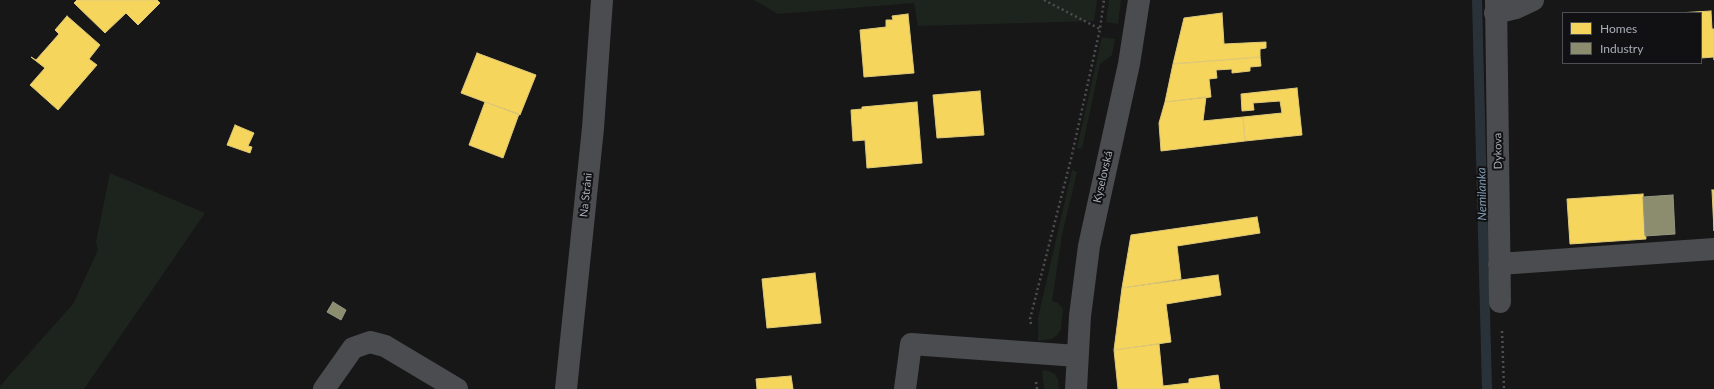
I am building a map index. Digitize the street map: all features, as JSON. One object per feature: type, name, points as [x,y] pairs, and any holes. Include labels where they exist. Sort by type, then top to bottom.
[{"type":"street","name":"Na Stráni","points":[[566,389],[592,135],[602,0]]},
{"type":"street","name":"Kyselovská","points":[[1076,389],[1076,356],[1082,291],[1089,246],[1129,64],[1139,0]]},
{"type":"street","points":[[1496,6],[1516,8],[1532,0]]},
{"type":"street","name":"Dykova","points":[[1496,6],[1500,302]]},
{"type":"street","points":[[1499,264],[1714,249]]},
{"type":"street","points":[[324,389],[353,348],[370,342],[385,346],[457,389]]},
{"type":"street","points":[[905,389],[911,344],[1076,356]]},
{"type":"path","points":[[1044,0],[1100,29]]},
{"type":"path","points":[[1031,326],[1030,320],[1071,159],[1100,29],[1104,0]]},
{"type":"path","points":[[1500,302],[1504,389]]},
{"type":"shaded area","points":[[754,0],[1097,0],[1094,21],[918,26],[914,3],[778,14]]},
{"type":"shaded area","points":[[1109,0],[1121,0],[1118,24],[1106,22]]},
{"type":"shaded area","points":[[1102,37],[1115,39],[1112,55],[1100,64],[1082,149],[1077,148]]},
{"type":"shaded area","points":[[1072,170],[1077,172],[1062,235],[1052,301],[1058,303],[1063,309],[1061,329],[1052,339],[1038,341],[1038,318]]},
{"type":"shaded area","points":[[110,173],[205,213],[84,389],[0,389],[0,386],[73,304],[98,250],[96,242]]},
{"type":"shaded area","points":[[1042,370],[1055,374],[1058,380],[1059,389],[1044,389]]},
{"type":"building: Homes","points":[[77,0],[157,0],[160,3],[138,25],[126,13],[105,33],[74,3]]},
{"type":"building: Homes","points":[[1711,11],[1712,29],[1714,29],[1714,57],[1702,58],[1702,12],[1694,12]]},
{"type":"building: Homes","points":[[1222,13],[1224,44],[1266,42],[1266,48],[1260,49],[1260,57],[1173,64],[1184,18]]},
{"type":"building: Homes","points":[[908,14],[914,73],[864,77],[860,30],[886,27],[886,20],[893,20],[892,16]]},
{"type":"building: Homes","points":[[67,16],[100,45],[89,59],[97,65],[58,110],[30,85],[45,68],[31,57],[36,60],[59,34],[55,30]]},
{"type":"building: Homes","points":[[477,53],[536,75],[520,115],[461,93]]},
{"type":"building: Homes","points":[[1260,57],[1261,66],[1250,67],[1250,71],[1232,73],[1232,69],[1216,70],[1217,78],[1209,79],[1211,97],[1165,102],[1173,64]]},
{"type":"building: Homes","points":[[1297,88],[1302,135],[1245,141],[1243,117],[1282,113],[1280,101],[1253,103],[1254,110],[1242,111],[1241,94]]},
{"type":"building: Homes","points":[[980,91],[984,135],[937,138],[933,95]]},
{"type":"building: Homes","points":[[1206,97],[1203,121],[1243,117],[1245,141],[1161,151],[1159,123],[1165,102]]},
{"type":"building: Homes","points":[[485,102],[519,114],[503,158],[469,145]]},
{"type":"building: Homes","points":[[917,102],[922,163],[867,168],[865,140],[853,141],[851,110],[862,109],[862,107]]},
{"type":"building: Homes","points":[[235,125],[254,133],[248,146],[252,147],[250,153],[227,145]]},
{"type":"building: Homes","points":[[1712,190],[1714,190],[1714,231]]},
{"type":"building: Homes","points":[[1643,194],[1646,239],[1570,244],[1567,199]]},
{"type":"building: Homes","points":[[1257,217],[1260,233],[1177,246],[1181,279],[1122,288],[1131,235]]},
{"type":"building: Homes","points":[[815,273],[821,323],[767,328],[762,279]]},
{"type":"building: Homes","points":[[1218,275],[1221,295],[1166,304],[1171,342],[1114,350],[1122,288]]},
{"type":"building: Homes","points":[[1159,344],[1163,386],[1189,383],[1189,379],[1218,375],[1220,389],[1118,389],[1114,350]]},
{"type":"building: Homes","points":[[791,376],[793,389],[757,389],[756,379]]},
{"type":"building: Industry","points":[[1673,195],[1675,234],[1645,236],[1643,197]]},
{"type":"building: Industry","points":[[333,302],[346,310],[341,320],[327,312]]},
{"type":"waterway","name":"Nemilanka","points":[[1477,0],[1487,389]]}]
